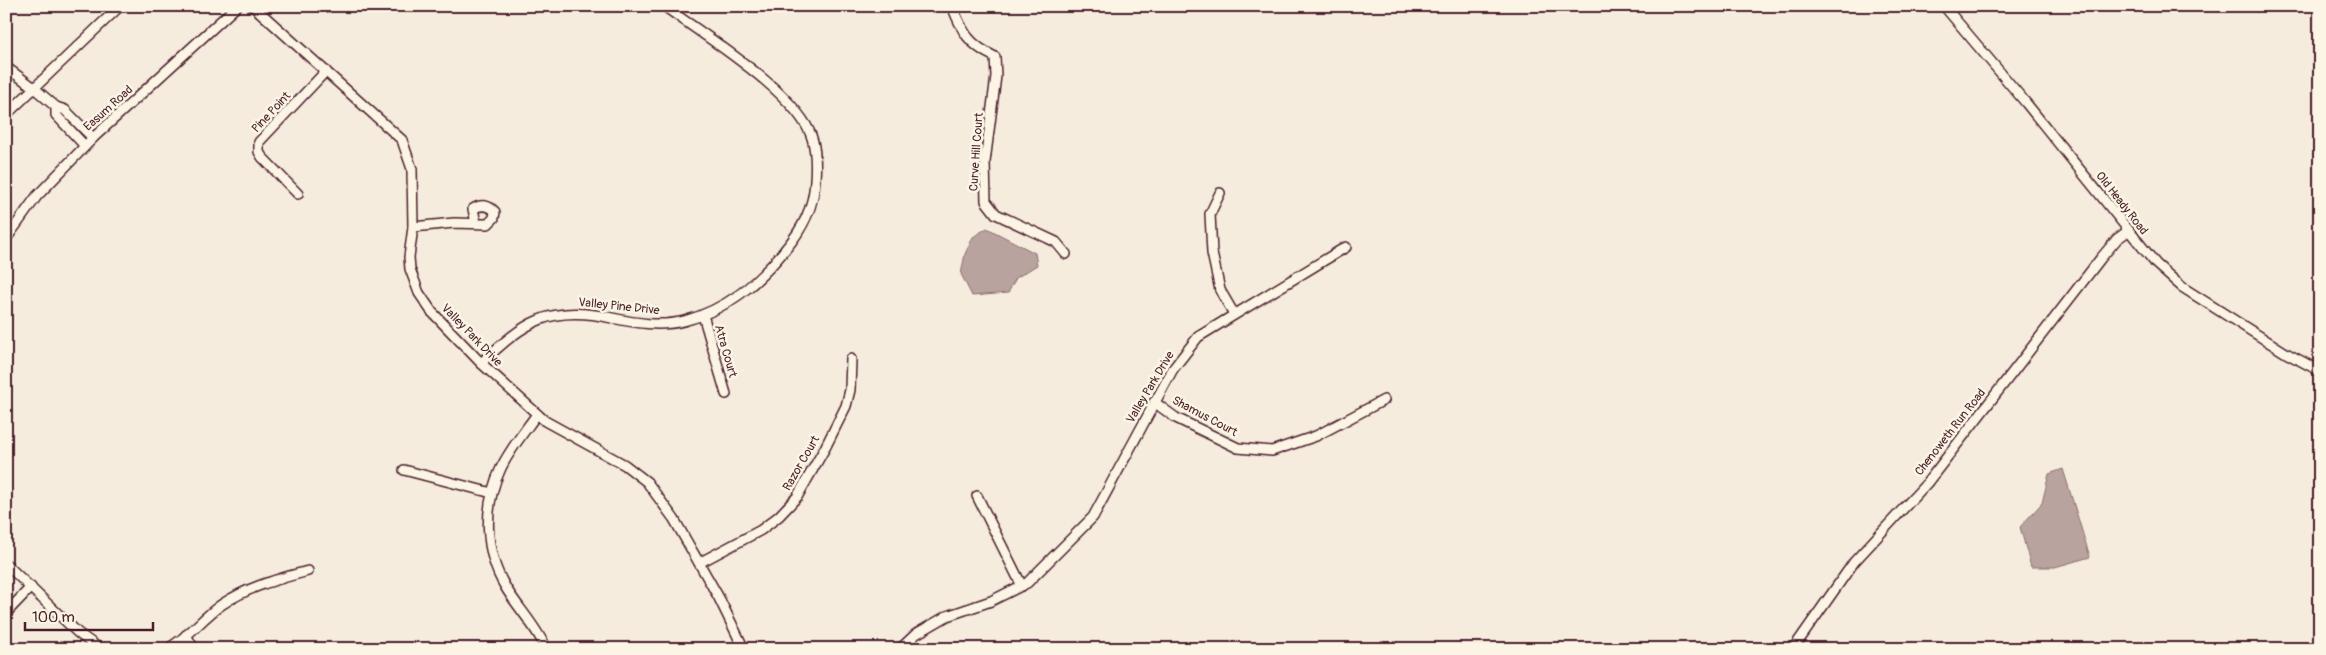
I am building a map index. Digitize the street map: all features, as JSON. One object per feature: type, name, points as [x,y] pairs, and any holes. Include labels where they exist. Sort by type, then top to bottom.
[{"type":"street","points":[[6,115],[120,6]]},
{"type":"street","name":"Easum Road","points":[[6,239],[36,196],[85,146],[237,6]]},
{"type":"street","name":"Valley Park Drive","points":[[253,6],[402,140],[412,169],[413,227],[408,257],[410,269],[419,293],[432,312],[481,363],[545,421],[625,465],[647,482],[674,518],[744,649]]},
{"type":"street","name":"Valley Pine Drive","points":[[481,363],[520,329],[549,316],[577,313],[594,314],[628,322],[661,324],[683,321],[703,315],[730,302],[756,282],[800,230],[813,200],[815,156],[812,138],[807,127],[783,96],[664,6]]},
{"type":"street","name":"Curve Hill Court","points":[[952,6],[965,34],[978,48],[995,57],[996,63],[986,162],[986,201],[996,214],[1056,242],[1066,254]]},
{"type":"street","name":"Old Heady Road","points":[[1944,6],[2026,103],[2156,264],[2182,287],[2286,353],[2320,371]]},
{"type":"street","points":[[6,67],[34,87],[56,107],[65,110],[93,138]]},
{"type":"street","name":"Pine Point","points":[[298,194],[259,152],[259,142],[326,70]]},
{"type":"street","points":[[56,107],[56,115],[85,146]]},
{"type":"street","points":[[1220,193],[1210,214],[1212,253],[1220,290],[1234,314]]},
{"type":"street","points":[[413,227],[476,223]]},
{"type":"street","name":"Chenoweth Run Road","points":[[1793,649],[1854,562],[1926,483],[2117,239],[2128,231]]},
{"type":"street","name":"Valley Park Drive","points":[[900,649],[916,634],[947,616],[991,601],[1028,583],[1092,517],[1173,369],[1198,337],[1346,247]]},
{"type":"street","name":"Atra Court","points":[[703,315],[726,394]]},
{"type":"street","name":"Razor Court","points":[[699,563],[761,530],[779,516],[797,497],[821,457],[846,406],[850,390],[851,359]]},
{"type":"street","name":"Shamus Court","points":[[1154,402],[1176,418],[1238,448],[1272,451],[1316,436],[1384,400]]},
{"type":"street","points":[[537,414],[506,458],[492,494],[489,513],[489,540],[496,567],[505,587],[546,649]]},
{"type":"street","points":[[404,470],[492,494]]},
{"type":"street","points":[[977,496],[1022,586]]},
{"type":"street","points":[[6,564],[78,633],[100,649]]},
{"type":"street","points":[[167,649],[176,644],[222,605],[240,593],[276,579],[308,570]]},
{"type":"street","points":[[6,613],[30,588]]},
{"type":"street","points":[[186,635],[194,649]]},
{"type":"shaded area","points":[[987,228],[1035,253],[1037,265],[1016,278],[1008,293],[972,296],[961,274],[965,254],[973,237]]},
{"type":"shaded area","points":[[2063,469],[2090,557],[2055,567],[2031,567],[2020,527],[2042,503],[2049,474]]}]
